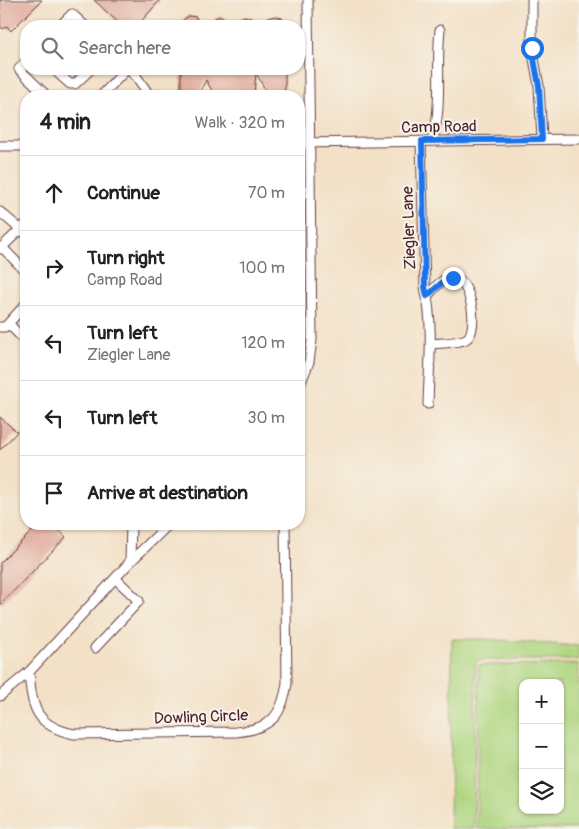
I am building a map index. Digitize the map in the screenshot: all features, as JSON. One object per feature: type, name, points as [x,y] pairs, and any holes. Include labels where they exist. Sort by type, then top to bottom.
[{"type":"street","points":[[305,372],[309,362],[312,340],[308,0]]},
{"type":"street","points":[[532,0],[532,48],[539,86],[542,139]]},
{"type":"street","points":[[66,20],[72,14],[78,20]]},
{"type":"street","points":[[432,141],[435,132],[437,110],[440,30]]},
{"type":"street","points":[[25,75],[41,90]]},
{"type":"street","points":[[60,75],[70,84],[75,84],[85,75]]},
{"type":"street","points":[[107,90],[122,75]]},
{"type":"street","points":[[135,75],[146,90]]},
{"type":"street","name":"Camp Road","points":[[305,142],[579,139]]},
{"type":"street","name":"Ziegler Lane","points":[[422,141],[425,287],[431,344],[428,404]]},
{"type":"street","points":[[0,146],[20,146]]},
{"type":"street","points":[[0,212],[20,226]]},
{"type":"street","points":[[20,232],[1,249],[20,266]]},
{"type":"street","points":[[427,296],[446,279],[461,280],[470,298],[472,320],[470,335],[465,340],[431,344]]},
{"type":"street","points":[[20,310],[4,325],[20,337]]},
{"type":"street","points":[[130,562],[131,530]]},
{"type":"street","points":[[0,696],[29,672],[130,562],[164,530]]},
{"type":"street","name":"Dowling Circle","points":[[29,672],[32,698],[40,716],[48,725],[59,731],[74,734],[236,732],[254,730],[268,723],[278,713],[285,700],[287,683],[285,530]]},
{"type":"street","points":[[95,648],[139,602],[116,579]]},
{"type":"green space","points":[[452,639],[484,639],[579,646],[579,660],[479,660],[476,662],[474,829],[450,829]]},
{"type":"green space","points":[[579,664],[579,829],[477,829],[479,665]]},
{"type":"building","points":[[0,0],[42,0],[11,31],[7,26],[3,29],[0,26]]},
{"type":"building","points":[[94,0],[160,0],[142,20],[116,20]]},
{"type":"building","points":[[189,16],[196,17],[198,20],[183,20]]},
{"type":"building","points":[[221,16],[228,20],[214,20]]},
{"type":"building","points":[[245,16],[252,20],[237,20]]},
{"type":"building","points":[[275,16],[283,20],[267,20]]},
{"type":"building","points":[[181,75],[256,75],[254,90],[212,90],[206,80],[201,90],[182,90]]},
{"type":"building","points":[[257,75],[285,75],[284,90],[265,90]]},
{"type":"building","points":[[0,417],[17,432],[0,450]]},
{"type":"building","points":[[33,530],[58,530],[66,537],[0,605],[0,563]]},
{"type":"route","points":[[453,278],[446,279],[427,296],[425,287],[422,141],[542,139],[539,86],[532,48]]}]
